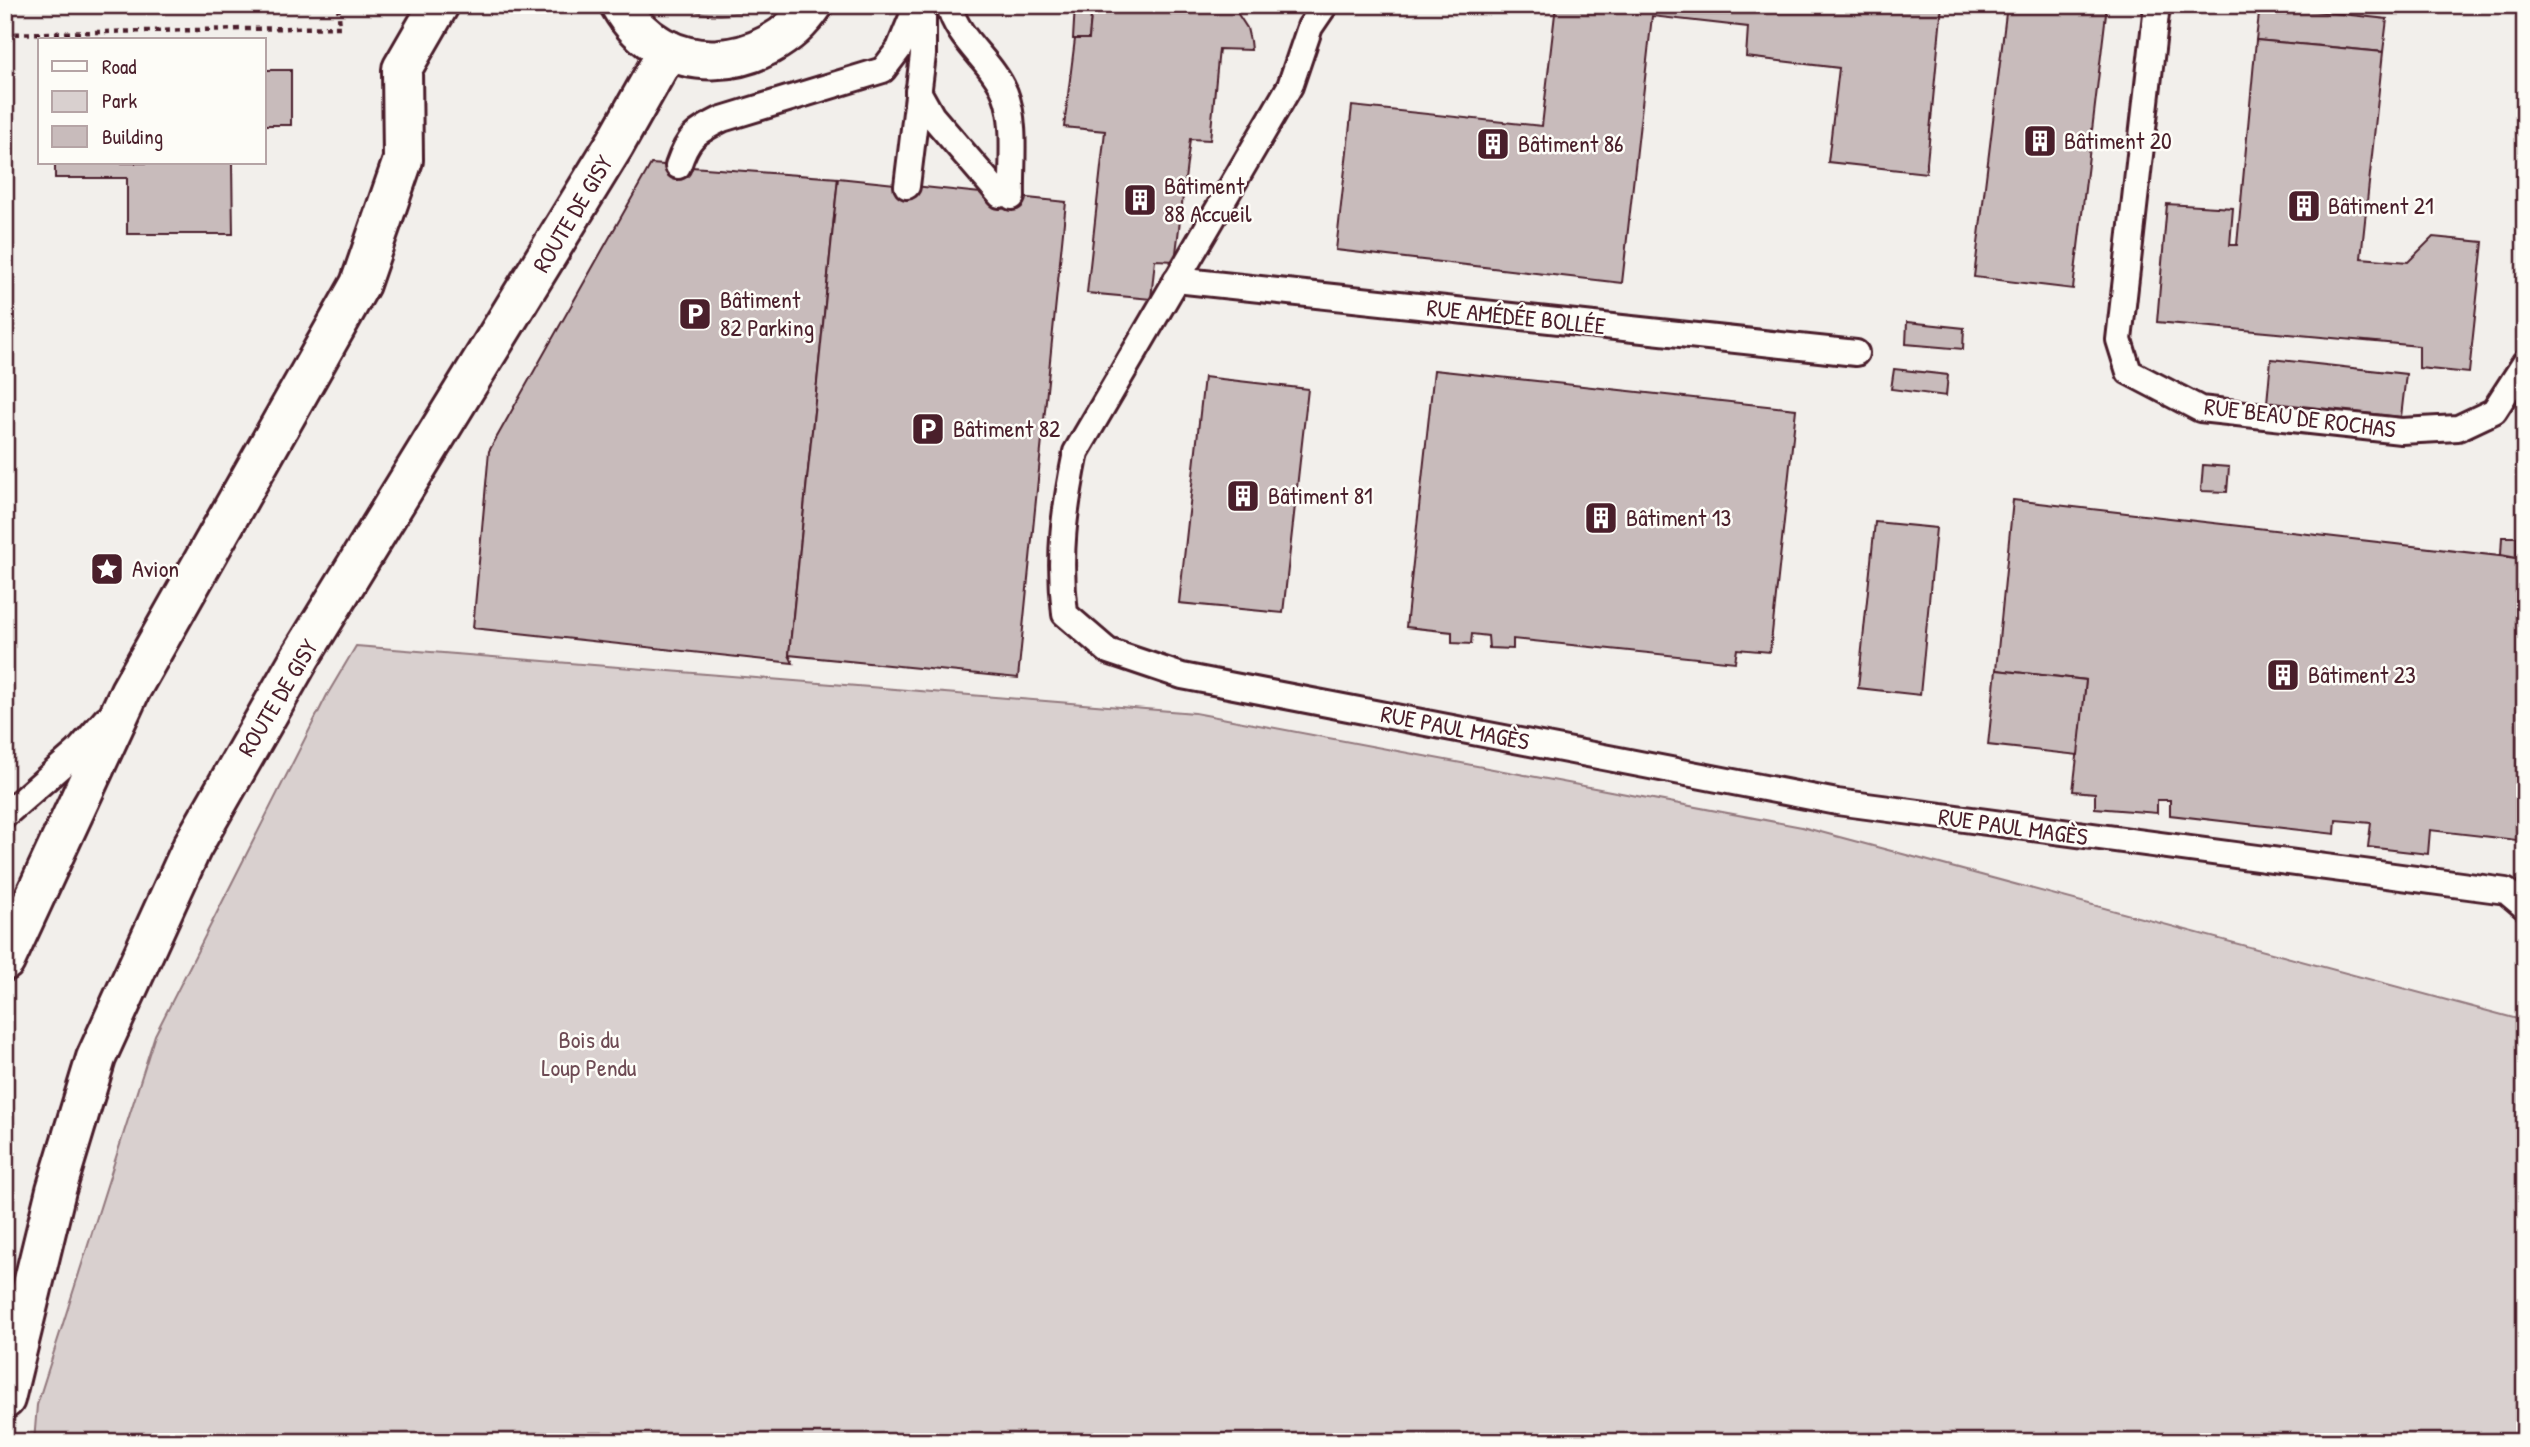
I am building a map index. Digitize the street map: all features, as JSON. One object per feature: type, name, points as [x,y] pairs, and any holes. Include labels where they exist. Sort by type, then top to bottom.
[{"type":"street","points":[[5,961],[130,691],[360,284],[403,160],[402,69],[439,5]]},
{"type":"street","points":[[621,5],[641,31],[668,50],[697,59],[735,59],[770,47],[800,25],[813,5]]},
{"type":"street","name":"ROUTE DE GISY","points":[[5,1399],[56,1190],[96,1058],[192,847],[257,730],[601,168],[668,50]]},
{"type":"lane","points":[[678,166],[686,143],[698,131],[722,119],[883,70],[898,49],[918,5]]},
{"type":"lane","points":[[907,186],[923,55],[923,5]]},
{"type":"lane","points":[[918,91],[932,116],[1006,196],[1007,99],[996,78],[958,27],[949,5]]},
{"type":"lane","name":"RUE PAUL MAGÈS","points":[[1325,5],[1310,27],[1290,86],[1076,452],[1064,510],[1059,567],[1065,614],[1108,651],[1182,676],[1837,802],[2519,897]]},
{"type":"lane","name":"RUE BEAU DE ROCHAS","points":[[2157,5],[2119,340],[2129,372],[2200,409],[2400,431],[2458,428],[2494,411],[2525,363]]},
{"type":"lane","name":"RUE AMÉDÉE BOLLÉE","points":[[1176,280],[1856,353]]},
{"type":"lane","points":[[5,815],[78,751],[130,691]]},
{"type":"path","points":[[5,34],[340,27],[338,5]]},
{"type":"green space","points":[[679,5],[753,5],[735,13],[716,15]]},
{"type":"green space","name":"Bois du Loup Pendu","points":[[356,646],[1195,713],[1802,827],[2525,1021],[2525,1442],[34,1442],[37,1405],[155,1035],[327,695]]},
{"type":"building","points":[[1075,5],[1092,5],[1089,39],[1073,39]]},
{"type":"building","name":"Bâtiment 88 Accueil","points":[[1092,5],[1232,5],[1247,28],[1250,41],[1251,50],[1219,49],[1210,140],[1190,139],[1175,261],[1155,260],[1151,299],[1087,293],[1105,131],[1064,127],[1075,39],[1089,39]]},
{"type":"building","name":"Bâtiment 86","points":[[1556,5],[1942,5],[1926,173],[1828,162],[1839,68],[1746,57],[1748,27],[1652,16],[1622,283],[1336,250],[1352,106],[1542,126]]},
{"type":"building","name":"Bâtiment 20","points":[[2007,5],[2107,5],[2073,289],[1974,277]]},
{"type":"building","points":[[2260,5],[2387,19],[2383,52],[2256,40]]},
{"type":"building","name":"Bâtiment 21","points":[[2256,40],[2383,52],[2361,258],[2408,262],[2433,237],[2483,242],[2469,373],[2419,368],[2419,346],[2157,322],[2167,204],[2233,208],[2230,245],[2237,245]]},
{"type":"building","points":[[266,70],[291,70],[291,125],[266,125]]},
{"type":"building","points":[[55,164],[232,164],[233,234],[127,234],[127,178],[55,178]]},
{"type":"building","name":"Bâtiment 82 Parking","points":[[651,164],[838,178],[789,655],[793,663],[473,628],[489,451]]},
{"type":"building","name":"Bâtiment 82","points":[[838,178],[1066,202],[1018,678],[789,655]]},
{"type":"building","points":[[1907,322],[1964,328],[1963,349],[1906,344]]},
{"type":"building","points":[[2271,359],[2406,374],[2401,417],[2267,403]]},
{"type":"building","points":[[1894,369],[1948,375],[1946,396],[1891,389]]},
{"type":"building","name":"Bâtiment 13","points":[[1434,370],[1796,409],[1770,652],[1737,649],[1735,662],[1513,639],[1513,649],[1489,648],[1488,636],[1472,634],[1471,644],[1452,643],[1452,632],[1406,627]]},
{"type":"building","name":"Bâtiment 81","points":[[1204,377],[1308,389],[1283,613],[1179,603]]},
{"type":"building","points":[[2203,465],[2229,467],[2227,492],[2201,491]]},
{"type":"building","name":"Bâtiment 23","points":[[2013,500],[2525,559],[2525,841],[2430,830],[2428,854],[2368,847],[2371,823],[2336,820],[2335,834],[2170,815],[2170,800],[2157,800],[2157,813],[2095,808],[2095,793],[2073,791],[2086,680],[1996,670]]},
{"type":"building","points":[[1875,522],[1936,528],[1920,695],[1858,688]]},
{"type":"building","points":[[2502,537],[2517,537],[2517,558],[2501,555]]},
{"type":"building","points":[[1996,670],[2086,680],[2078,755],[1988,745]]},
{"type":"place","name":"Bâtiment 20","points":[[2040,141]]},
{"type":"place","name":"Bâtiment 86","points":[[1493,144]]},
{"type":"place","name":"Bâtiment 88 Accueil","points":[[1140,200]]},
{"type":"place","name":"Bâtiment 21","points":[[2304,206]]},
{"type":"place","name":"Bâtiment 82 Parking","points":[[695,314]]},
{"type":"place","name":"Bâtiment 82","points":[[928,429]]},
{"type":"place","name":"Bâtiment 81","points":[[1243,496]]},
{"type":"place","name":"Bâtiment 13","points":[[1601,518]]},
{"type":"place","name":"Avion","points":[[107,569]]},
{"type":"place","name":"Bâtiment 23","points":[[2283,675]]}]
